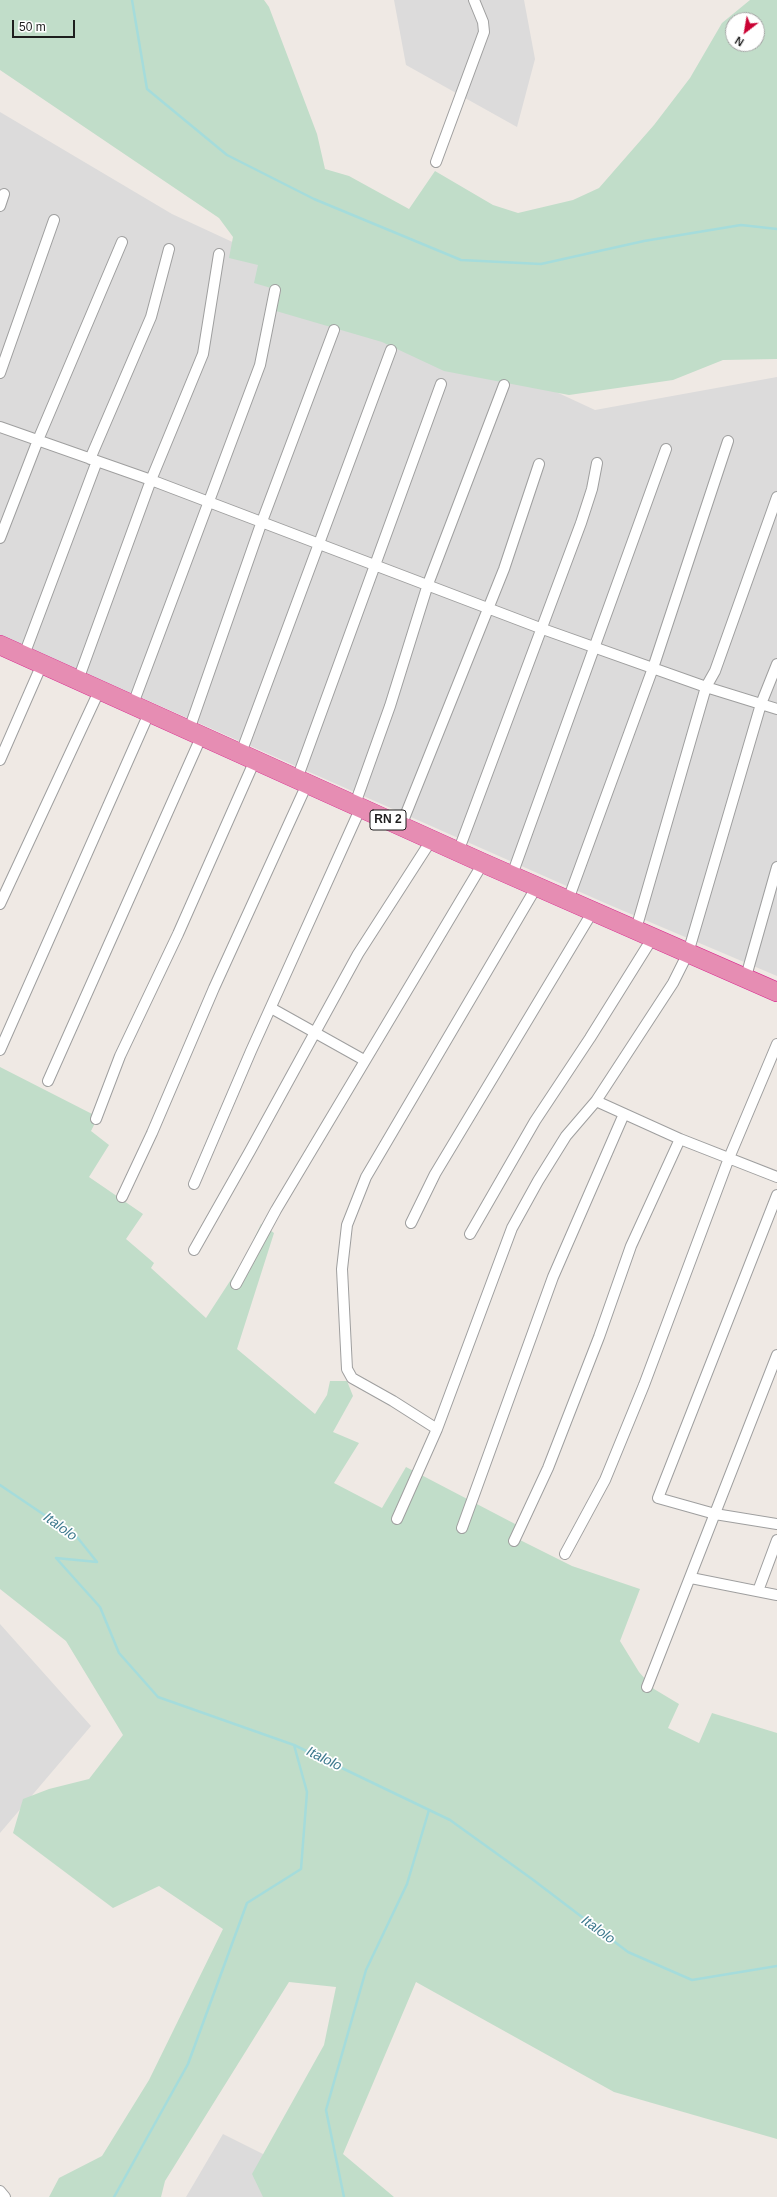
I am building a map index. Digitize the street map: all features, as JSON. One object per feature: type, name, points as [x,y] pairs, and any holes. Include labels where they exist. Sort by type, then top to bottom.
[{"type":"highway","name":"RN 2","points":[[0,645],[196,732],[458,852],[636,929],[745,980],[777,992]]},
{"type":"street","points":[[436,162],[484,32],[483,22],[474,0]]},
{"type":"street","points":[[0,206],[4,194]]},
{"type":"street","points":[[0,374],[54,220]]},
{"type":"street","points":[[0,538],[38,440],[122,242]]},
{"type":"street","points":[[24,655],[94,460],[150,317],[169,249]]},
{"type":"street","points":[[78,680],[152,480],[203,354],[219,254]]},
{"type":"street","points":[[0,1050],[142,708],[208,502],[260,365],[276,290]]},
{"type":"street","points":[[48,1081],[196,732],[261,524],[334,330]]},
{"type":"street","points":[[96,1120],[120,1056],[178,934],[248,757],[319,543],[391,350]]},
{"type":"street","points":[[122,1197],[152,1133],[302,781],[376,564],[441,384]]},
{"type":"street","points":[[194,1184],[358,806],[428,584],[504,385]]},
{"type":"street","points":[[0,427],[152,480],[261,524],[376,564],[488,606],[540,628],[595,646],[706,687],[777,709]]},
{"type":"street","points":[[568,900],[653,668],[728,441]]},
{"type":"street","points":[[512,875],[666,449]]},
{"type":"street","points":[[458,852],[540,628],[581,523],[592,490],[597,463]]},
{"type":"street","points":[[401,826],[488,606],[504,570],[538,464]]},
{"type":"street","points":[[636,929],[706,687],[715,671],[777,497]]},
{"type":"street","points":[[0,760],[42,664]]},
{"type":"street","points":[[397,1519],[437,1429],[512,1228],[538,1180],[566,1136],[596,1101],[673,983],[688,953],[761,704],[777,664]]},
{"type":"street","points":[[0,904],[100,689]]},
{"type":"street","points":[[194,1250],[358,954],[432,839]]},
{"type":"street","points":[[236,1284],[276,1210],[364,1060],[483,863]]},
{"type":"street","points":[[745,980],[777,867]]},
{"type":"street","points":[[437,1429],[393,1401],[352,1378],[347,1369],[342,1269],[348,1225],[366,1177],[537,886]]},
{"type":"street","points":[[411,1223],[435,1174],[593,911]]},
{"type":"street","points":[[470,1234],[535,1120],[590,1038],[653,937]]},
{"type":"street","points":[[271,1008],[364,1060]]},
{"type":"street","points":[[565,1554],[605,1480],[644,1384],[729,1158],[777,1044]]},
{"type":"street","points":[[596,1101],[680,1139],[777,1177]]},
{"type":"street","points":[[462,1528],[553,1277],[624,1114]]},
{"type":"street","points":[[514,1541],[548,1468],[599,1337],[631,1246],[680,1139]]},
{"type":"street","points":[[777,1195],[658,1498],[715,1514],[777,1524]]},
{"type":"street","points":[[647,1687],[691,1578],[777,1355]]},
{"type":"street","points":[[758,1591],[777,1540]]},
{"type":"street","points":[[691,1578],[777,1595]]},
{"type":"street","points":[[0,2191],[5,2197]]},
{"type":"shaded area","points":[[394,0],[524,0],[535,59],[517,127],[406,65]]},
{"type":"shaded area","points":[[0,112],[172,214],[595,410],[777,377],[777,976],[605,903],[0,635]]},
{"type":"shaded area","points":[[0,1624],[91,1726],[0,1833]]},
{"type":"shaded area","points":[[223,2134],[349,2197],[186,2197]]},
{"type":"green space","points":[[0,0],[264,0],[269,7],[317,134],[325,169],[349,176],[409,209],[435,171],[493,205],[518,213],[573,200],[599,188],[654,125],[690,78],[722,23],[725,21],[725,52],[765,52],[765,12],[735,12],[750,0],[777,0],[777,359],[723,360],[673,380],[569,395],[444,371],[382,342],[276,311],[281,291],[254,283],[258,265],[229,258],[233,237],[219,218],[0,70]]},
{"type":"green space","points":[[0,1067],[98,1117],[91,1131],[109,1145],[89,1177],[143,1214],[126,1239],[154,1263],[151,1268],[206,1318],[245,1258],[261,1224],[274,1233],[237,1349],[315,1414],[327,1395],[330,1381],[347,1381],[353,1396],[333,1432],[359,1443],[334,1483],[382,1508],[406,1467],[517,1525],[514,1537],[572,1566],[640,1589],[620,1641],[639,1672],[654,1689],[679,1704],[668,1728],[699,1743],[712,1713],[777,1733],[777,2139],[614,2092],[416,1982],[343,2154],[394,2197],[263,2197],[252,2174],[324,2045],[336,1987],[289,1982],[165,2181],[161,2197],[49,2197],[59,2178],[102,2156],[149,2080],[223,1929],[159,1886],[113,1908],[13,1833],[23,1799],[49,1789],[89,1779],[123,1735],[66,1641],[0,1589]]},
{"type":"waterway","points":[[132,0],[147,89],[227,155],[314,199],[461,260],[541,264],[644,241],[741,225],[777,229]]},
{"type":"waterway","name":"Italolo","points":[[0,1485],[77,1537],[97,1562],[56,1558],[100,1607],[119,1653],[158,1697],[294,1745],[450,1820],[532,1879],[628,1952],[692,1980],[777,1966]]},
{"type":"waterway","points":[[114,2197],[188,2064],[247,1903],[301,1869],[307,1792],[294,1745]]},
{"type":"waterway","points":[[344,2197],[326,2110],[366,1970],[407,1884],[429,1810]]}]
